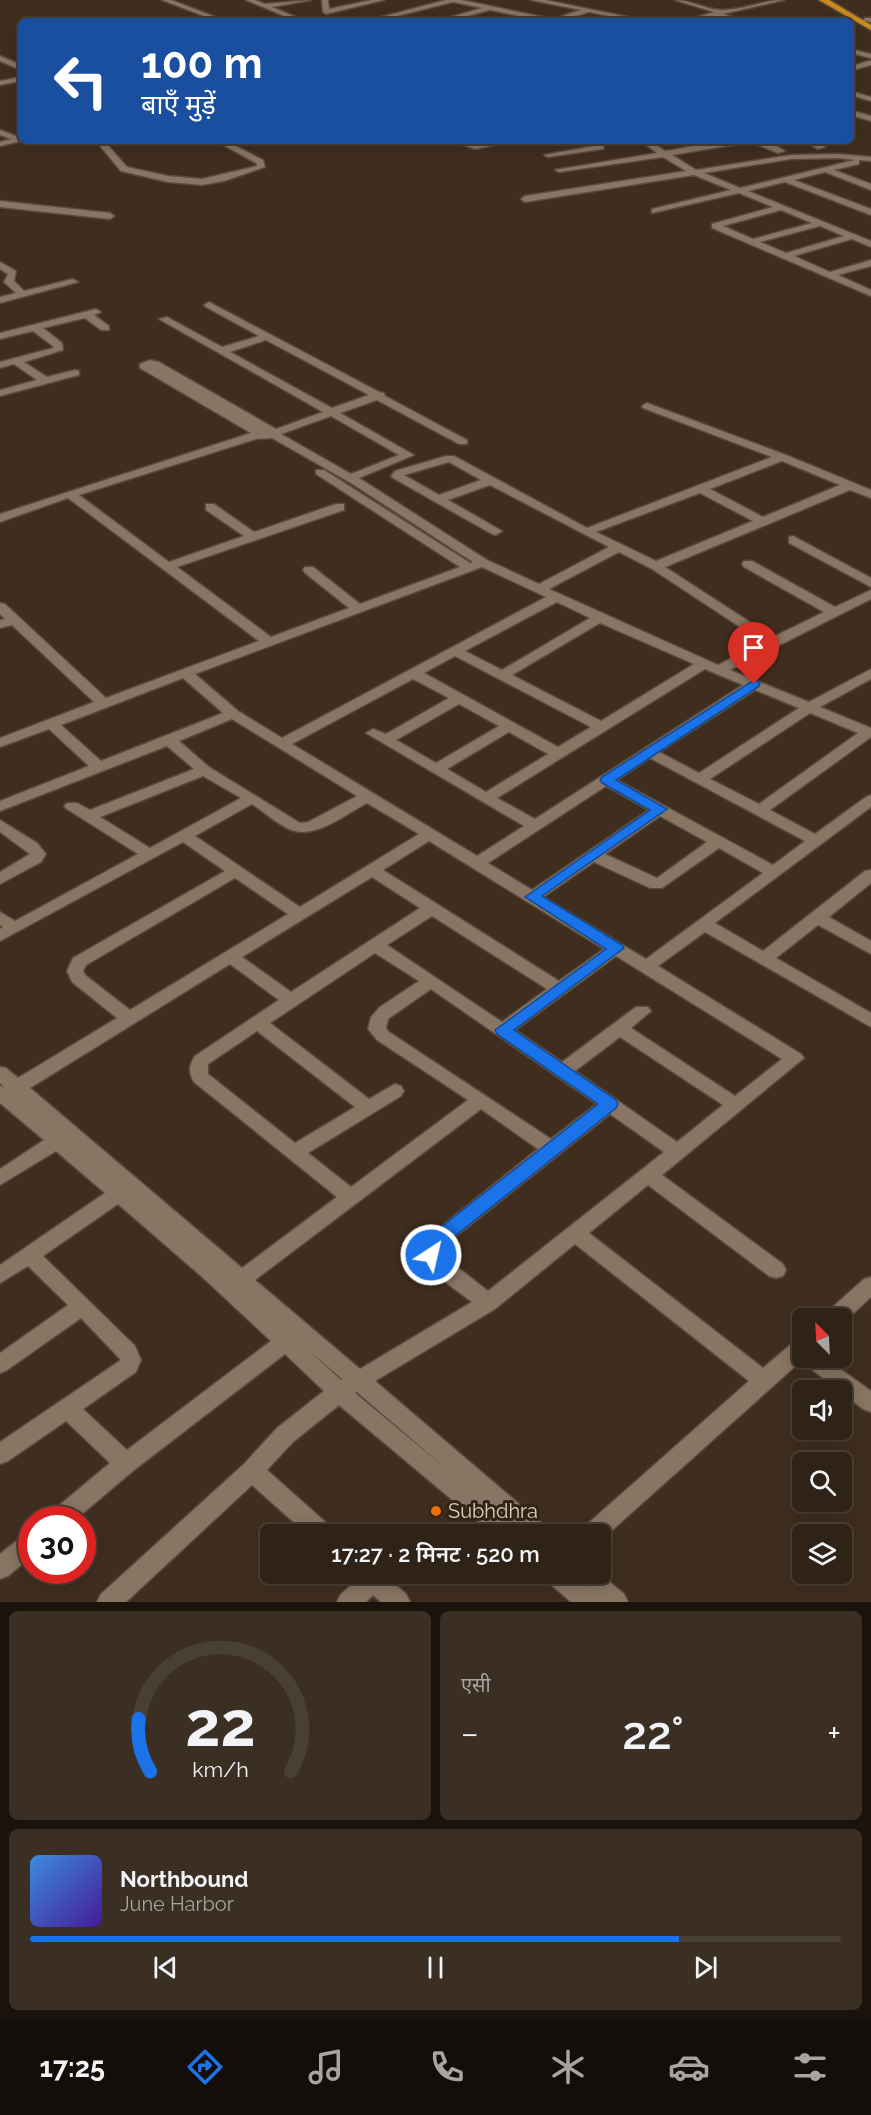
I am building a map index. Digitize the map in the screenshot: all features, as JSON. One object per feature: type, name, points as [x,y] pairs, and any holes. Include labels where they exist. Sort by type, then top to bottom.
[{"type":"highway","points":[[823,0],[854,18]]},
{"type":"highway","points":[[832,0],[869,21]]},
{"type":"highway","points":[[854,18],[871,28]]},
{"type":"street","points":[[165,0],[215,18]]},
{"type":"street","points":[[249,0],[300,18]]},
{"type":"street","points":[[265,6],[308,0]]},
{"type":"street","points":[[325,0],[326,12]]},
{"type":"street","points":[[317,15],[381,0]]},
{"type":"street","points":[[384,18],[453,0],[538,18]]},
{"type":"street","points":[[534,0],[623,18]]},
{"type":"street","points":[[549,3],[558,0]]},
{"type":"street","points":[[678,0],[734,18]]},
{"type":"street","points":[[699,18],[781,0]]},
{"type":"street","points":[[391,3],[427,15]]},
{"type":"street","points":[[446,18],[490,8]]},
{"type":"street","points":[[563,18],[589,10]]},
{"type":"street","points":[[459,16],[466,18]]},
{"type":"street","points":[[854,52],[871,56]]},
{"type":"street","points":[[0,58],[18,67]]},
{"type":"street","points":[[854,69],[871,63]]},
{"type":"street","points":[[854,71],[861,74]]},
{"type":"street","points":[[0,83],[18,80]]},
{"type":"street","points":[[854,94],[871,99]]},
{"type":"street","points":[[854,113],[871,118]]},
{"type":"street","points":[[0,132],[18,139]]},
{"type":"street","points":[[0,144],[18,140]]},
{"type":"street","points":[[103,144],[124,169],[168,179],[202,182],[261,167],[260,162],[251,156],[225,144]]},
{"type":"street","points":[[466,144],[475,147],[493,144]]},
{"type":"street","points":[[595,144],[621,160]]},
{"type":"street","points":[[649,144],[694,172],[871,244]]},
{"type":"street","points":[[559,170],[729,144]]},
{"type":"street","points":[[762,144],[781,151]]},
{"type":"street","points":[[814,144],[821,147]]},
{"type":"street","points":[[548,155],[600,147]]},
{"type":"street","points":[[525,199],[791,157],[839,156],[871,159]]},
{"type":"street","points":[[655,211],[871,159]]},
{"type":"street","points":[[825,169],[871,187]]},
{"type":"street","points":[[785,179],[871,212]]},
{"type":"street","points":[[0,204],[110,216]]},
{"type":"street","points":[[783,207],[715,226],[871,293]]},
{"type":"street","points":[[751,242],[822,223]]},
{"type":"street","points":[[785,256],[871,235]]},
{"type":"street","points":[[0,259],[6,263],[0,265]]},
{"type":"street","points":[[829,275],[871,263]]},
{"type":"street","points":[[0,265],[13,273],[9,282],[23,295]]},
{"type":"street","points":[[0,300],[73,282]]},
{"type":"street","points":[[209,305],[463,442]]},
{"type":"street","points":[[2,335],[91,313],[105,328]]},
{"type":"street","points":[[164,320],[408,455],[350,478]]},
{"type":"street","points":[[0,365],[59,348],[36,327]]},
{"type":"street","points":[[221,351],[269,336]]},
{"type":"street","points":[[16,360],[45,381]]},
{"type":"street","points":[[0,393],[75,373]]},
{"type":"street","points":[[178,383],[350,478],[483,562],[705,664],[870,733]]},
{"type":"street","points":[[0,518],[377,394]]},
{"type":"street","points":[[647,406],[782,457],[871,494]]},
{"type":"street","points":[[266,432],[469,568]]},
{"type":"street","points":[[586,532],[782,457]]},
{"type":"street","points":[[496,531],[398,477],[399,473],[450,458],[586,532],[656,566],[772,642]]},
{"type":"street","points":[[438,499],[491,481]]},
{"type":"street","points":[[656,566],[851,485]]},
{"type":"street","points":[[700,488],[761,521]]},
{"type":"street","points":[[70,494],[270,642]]},
{"type":"street","points":[[210,507],[253,537]]},
{"type":"street","points":[[168,566],[340,507]]},
{"type":"street","points":[[793,540],[871,583]]},
{"type":"street","points":[[540,589],[619,547]]},
{"type":"street","points":[[0,743],[483,562]]},
{"type":"street","points":[[748,564],[833,611]]},
{"type":"street","points":[[309,570],[358,609]]},
{"type":"street","points":[[719,670],[871,594]]},
{"type":"street","points":[[282,743],[557,597]]},
{"type":"street","points":[[0,607],[104,704]]},
{"type":"street","points":[[503,675],[600,617]]},
{"type":"street","points":[[0,624],[14,620]]},
{"type":"street","points":[[455,651],[601,727]]},
{"type":"street","points":[[486,798],[705,664]]},
{"type":"street","points":[[109,1602],[252,1471],[285,1436],[339,1392],[488,1303],[795,1058],[233,714],[185,673]]},
{"type":"street","points":[[413,673],[558,753]]},
{"type":"street","points":[[700,780],[810,707],[871,673]]},
{"type":"street","points":[[478,863],[754,684]]},
{"type":"street","points":[[459,698],[379,737],[535,826]]},
{"type":"street","points":[[0,806],[233,714]]},
{"type":"street","points":[[51,724],[99,767]]},
{"type":"street","points":[[437,770],[509,726]]},
{"type":"street","points":[[759,811],[870,733]]},
{"type":"street","points":[[169,740],[204,770],[295,826],[303,828],[313,826],[369,796]]},
{"type":"street","points":[[649,752],[816,841]]},
{"type":"street","points":[[89,816],[204,770]]},
{"type":"street","points":[[606,780],[774,872]]},
{"type":"street","points":[[0,917],[7,932],[252,798]]},
{"type":"street","points":[[646,967],[871,800]]},
{"type":"street","points":[[72,806],[149,854]]},
{"type":"street","points":[[532,897],[660,809]]},
{"type":"street","points":[[0,825],[32,846],[39,854],[35,859],[0,879]]},
{"type":"street","points":[[6,1092],[430,834]]},
{"type":"street","points":[[183,835],[299,914]]},
{"type":"street","points":[[593,855],[656,884],[718,841]]},
{"type":"street","points":[[372,870],[559,990]]},
{"type":"street","points":[[129,1018],[78,978],[75,971],[79,962],[236,871]]},
{"type":"street","points":[[764,959],[871,875]]},
{"type":"street","points":[[351,1198],[201,1077],[198,1067],[201,1060],[432,908]]},
{"type":"street","points":[[817,917],[871,948]]},
{"type":"street","points":[[704,924],[870,1019]]},
{"type":"street","points":[[375,945],[503,1030],[677,1152]]},
{"type":"street","points":[[503,1030],[616,948]]},
{"type":"street","points":[[230,956],[290,1000]]},
{"type":"street","points":[[431,981],[386,1011],[380,1017],[377,1029],[383,1036],[551,1149]]},
{"type":"street","points":[[562,1071],[642,1011]]},
{"type":"street","points":[[257,1022],[367,1107]]},
{"type":"street","points":[[619,1028],[736,1105]]},
{"type":"street","points":[[0,1073],[6,1092],[235,1285],[286,1341],[339,1392],[497,1524]]},
{"type":"street","points":[[294,1153],[395,1090]]},
{"type":"street","points":[[235,1285],[481,1100]]},
{"type":"street","points":[[488,1303],[436,1262],[431,1255],[432,1247],[551,1149],[610,1104]]},
{"type":"street","points":[[0,1178],[62,1137]]},
{"type":"street","points":[[62,1137],[119,1194],[359,1381],[526,1524]]},
{"type":"street","points":[[648,1175],[776,1270]]},
{"type":"street","points":[[0,1275],[119,1194]]},
{"type":"street","points":[[575,1233],[764,1381]]},
{"type":"street","points":[[0,1454],[129,1366],[131,1360],[128,1352],[30,1255]]},
{"type":"street","points":[[845,1308],[871,1285]]},
{"type":"street","points":[[0,1364],[82,1306]]},
{"type":"street","points":[[75,1506],[126,1463],[286,1341]]},
{"type":"street","points":[[603,1524],[764,1381],[792,1360]]},
{"type":"street","points":[[826,1368],[871,1403]]},
{"type":"street","points":[[68,1409],[126,1463]]},
{"type":"street","points":[[252,1471],[312,1524]]},
{"type":"street","points":[[0,1568],[18,1553]]},
{"type":"street","points":[[349,1602],[364,1584]]},
{"type":"street","points":[[379,1584],[398,1602]]},
{"type":"street","points":[[567,1584],[588,1602]]},
{"type":"street","points":[[595,1584],[616,1602]]},
{"type":"place","name":"Subhdhra","points":[[436,1511]]},
{"type":"route","points":[[431,1255],[432,1247],[439,1239],[610,1104],[503,1030],[616,948],[532,897],[660,809],[606,780],[754,684]]}]
